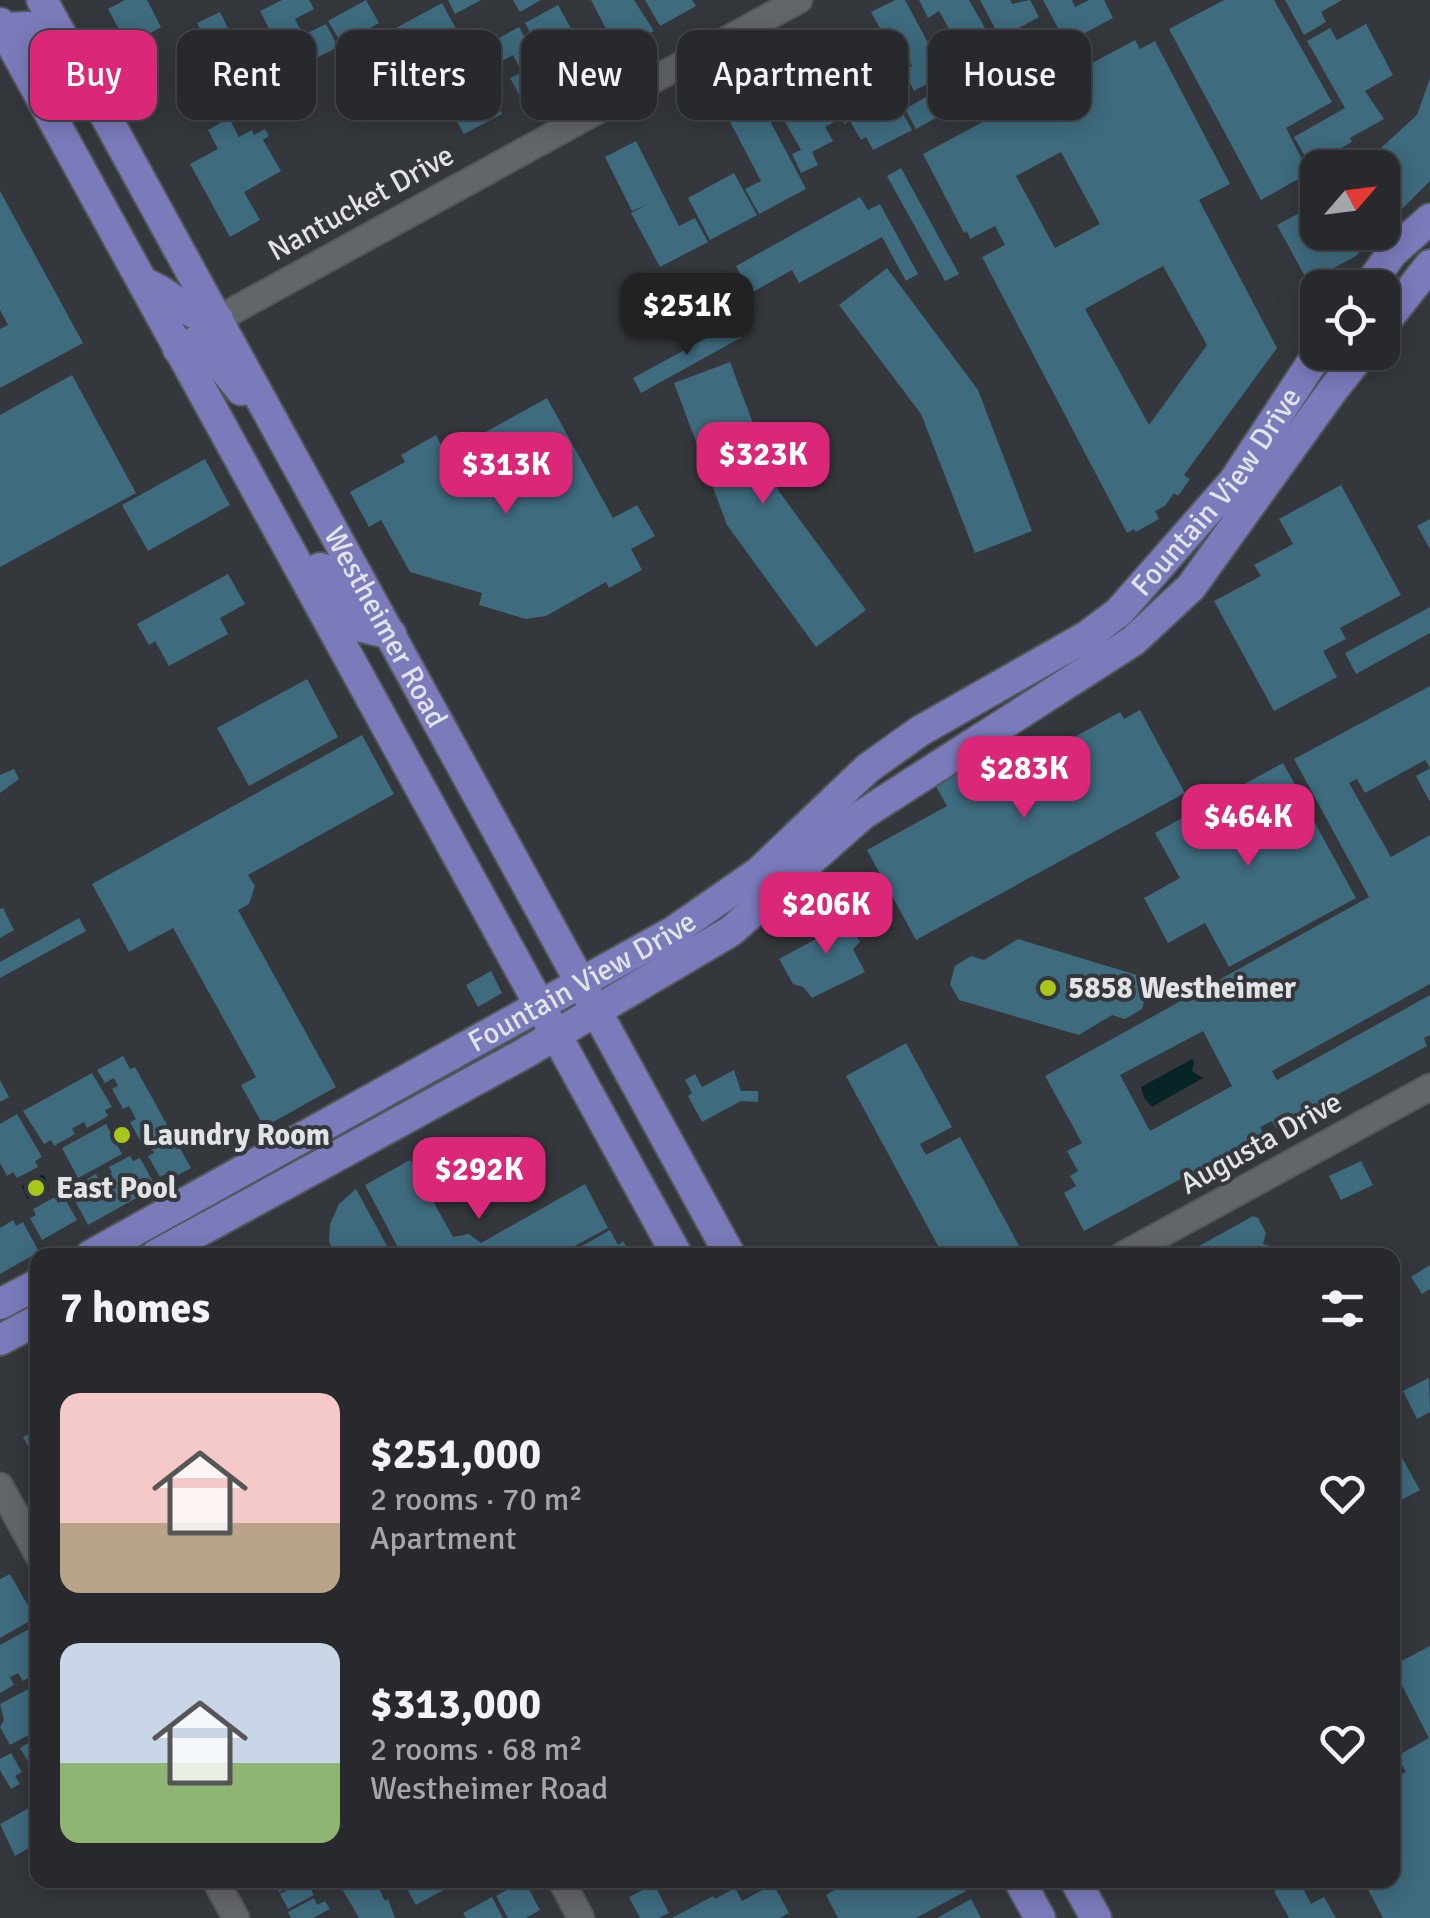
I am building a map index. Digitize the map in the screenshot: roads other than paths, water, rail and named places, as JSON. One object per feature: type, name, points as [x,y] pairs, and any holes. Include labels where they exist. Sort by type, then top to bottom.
[{"type":"main road","name":"Westheimer Road","points":[[47,2],[61,30]]},
{"type":"main road","points":[[5,17],[47,2]]},
{"type":"main road","name":"Westheimer Road","points":[[5,17],[178,349],[673,1248]]},
{"type":"main road","points":[[5,17],[31,30]]},
{"type":"main road","name":"Westheimer Road","points":[[108,120],[726,1248]]},
{"type":"main road","points":[[1379,270],[1392,253],[1430,219]]},
{"type":"main road","points":[[1400,303],[1430,265]]},
{"type":"main road","points":[[143,283],[164,292],[194,316],[218,319]]},
{"type":"main road","points":[[178,349],[204,343],[285,442]]},
{"type":"main road","name":"Fountain View Drive","points":[[103,1248],[674,930],[826,827],[862,814],[1094,648],[1119,612],[1234,482],[1307,370]]},
{"type":"main road","name":"Fountain View Drive","points":[[168,1248],[596,1014],[731,930],[826,827],[843,790],[920,731],[1094,648],[1133,641],[1192,587],[1349,370]]},
{"type":"main road","points":[[298,561],[326,570],[362,627],[391,634]]},
{"type":"main road","points":[[351,660],[366,653],[380,659],[426,739],[462,766]]},
{"type":"main road","points":[[843,790],[862,814]]},
{"type":"main road","points":[[249,1166],[264,1194]]},
{"type":"main road","points":[[0,1304],[30,1288]]},
{"type":"main road","points":[[0,1340],[30,1324]]},
{"type":"main road","points":[[1023,1888],[1040,1918]]},
{"type":"main road","points":[[1079,1888],[1096,1918]]},
{"type":"street","name":"Nantucket Drive","points":[[218,319],[799,0]]},
{"type":"street","name":"Augusta Drive","points":[[1137,1248],[1430,1087]]},
{"type":"street","points":[[0,1486],[30,1540]]},
{"type":"street","points":[[219,1888],[236,1918]]},
{"type":"street","points":[[565,1888],[581,1918]]},
{"type":"water","points":[[1192,1059],[1192,1071],[1203,1078],[1152,1107],[1141,1087]]},
{"type":"water","name":"East Pool","points":[[45,1176],[49,1190],[27,1199],[22,1186]]},
{"type":"place","name":"5858 Westheimer","points":[[1048,988]]},
{"type":"place","name":"Laundry Room","points":[[122,1135]]},
{"type":"place","name":"East Pool","points":[[36,1188]]}]
